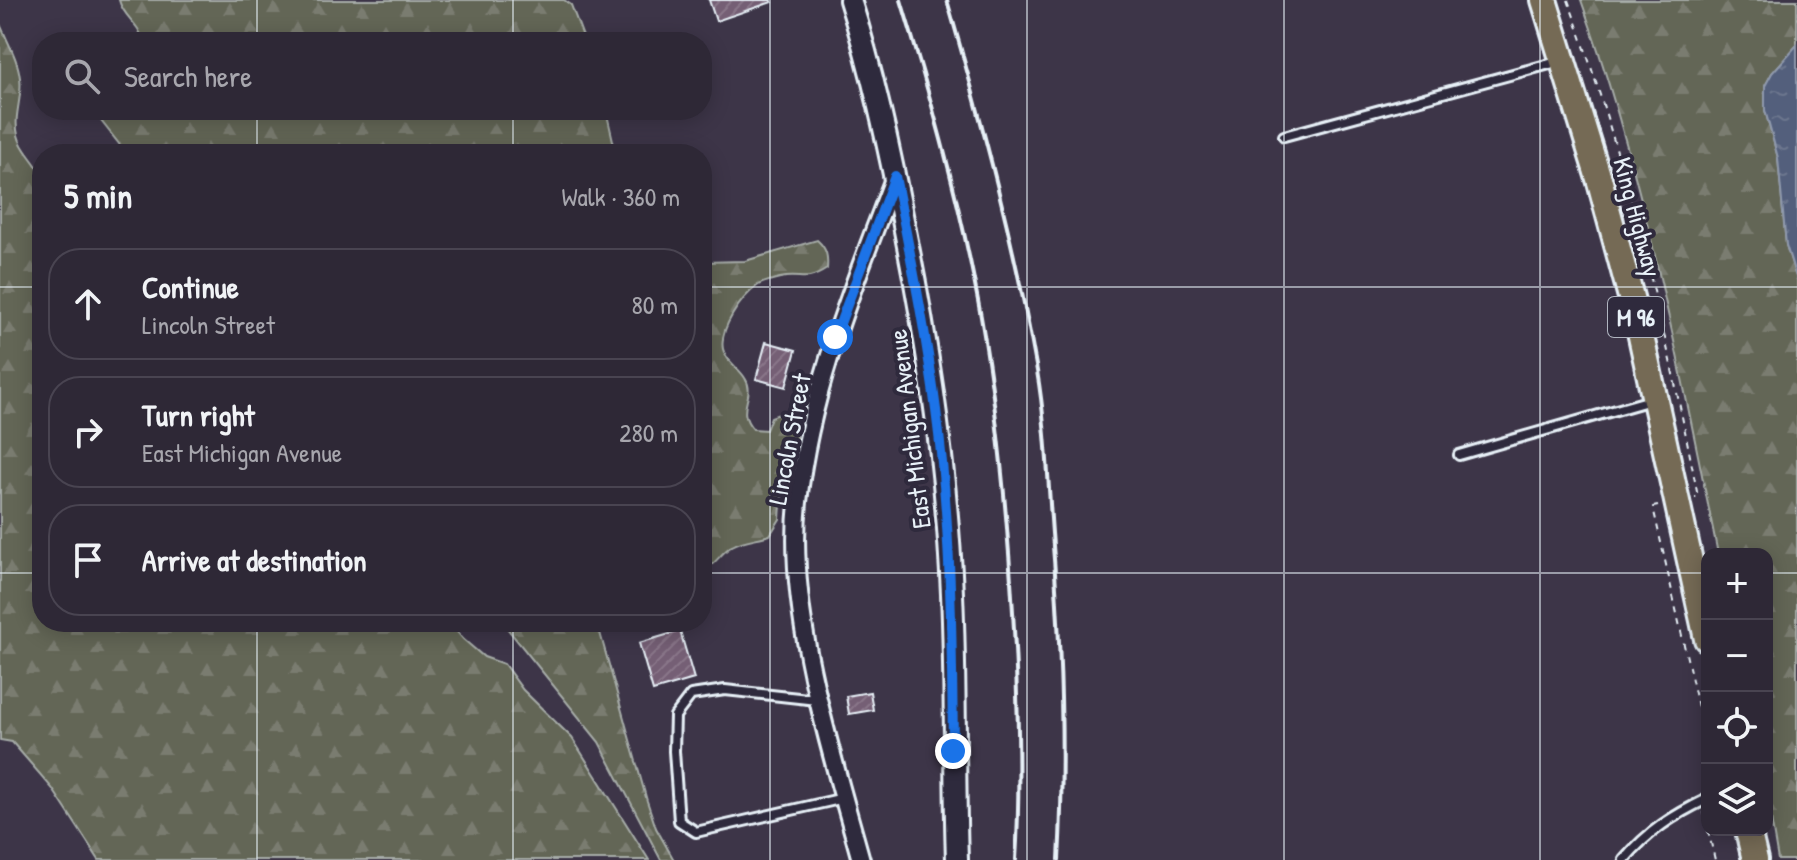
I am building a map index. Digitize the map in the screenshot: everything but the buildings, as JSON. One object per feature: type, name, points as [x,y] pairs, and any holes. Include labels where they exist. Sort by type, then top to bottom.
[{"type":"main road","name":"King Highway","points":[[1544,0],[1619,249],[1703,620]]},
{"type":"main road","points":[[1749,836],[1755,860]]},
{"type":"street","name":"East Michigan Avenue","points":[[850,0],[882,117],[924,326],[945,500],[952,594],[957,860]]},
{"type":"street","name":"Lincoln Street","points":[[861,860],[820,700],[803,616],[796,536],[806,450],[835,337],[895,176]]},
{"type":"lane","points":[[1284,136],[1564,61]]},
{"type":"lane","points":[[1459,455],[1655,399]]},
{"type":"lane","points":[[820,700],[725,690],[691,695],[675,716],[679,821],[696,832],[844,798]]},
{"type":"lane","points":[[1624,860],[1656,828],[1701,802]]},
{"type":"path","points":[[1568,0],[1631,202]]},
{"type":"path","points":[[1709,836],[1715,860]]},
{"type":"green space","points":[[119,0],[564,0],[571,5],[581,32],[140,32]]},
{"type":"green space","points":[[1581,0],[1797,0],[1797,45],[1772,73],[1765,86],[1765,110],[1778,158],[1786,245],[1797,280],[1797,860],[1778,860],[1773,831],[1773,548],[1717,548],[1659,274],[1604,68]]},
{"type":"green space","points":[[0,24],[19,71],[18,135],[32,159],[32,632],[457,632],[484,657],[504,664],[523,690],[572,738],[649,860],[99,860],[52,788],[12,742],[0,740]]},
{"type":"green space","points":[[100,120],[608,120],[614,144],[119,144]]},
{"type":"green space","points":[[817,240],[826,253],[827,269],[813,276],[787,277],[759,285],[738,306],[724,332],[724,353],[748,385],[745,415],[748,422],[753,429],[766,430],[771,417],[789,415],[798,442],[794,463],[782,490],[780,519],[770,535],[732,546],[712,565],[712,262],[745,261]]},
{"type":"green space","points":[[510,632],[600,632],[647,801],[656,828],[674,860],[661,860],[599,742]]},
{"type":"water","points":[[1797,45],[1797,280],[1786,245],[1778,158],[1765,110],[1765,86],[1772,73]]},
{"type":"railway","points":[[901,0],[956,197],[981,317],[992,390],[1005,501],[1015,643],[1019,767],[1016,860]]},
{"type":"railway","points":[[947,0],[1008,231],[1040,391],[1060,656],[1062,778],[1059,860]]},
{"type":"route","points":[[835,337],[895,176],[924,326],[945,500],[952,594],[953,751]]}]
